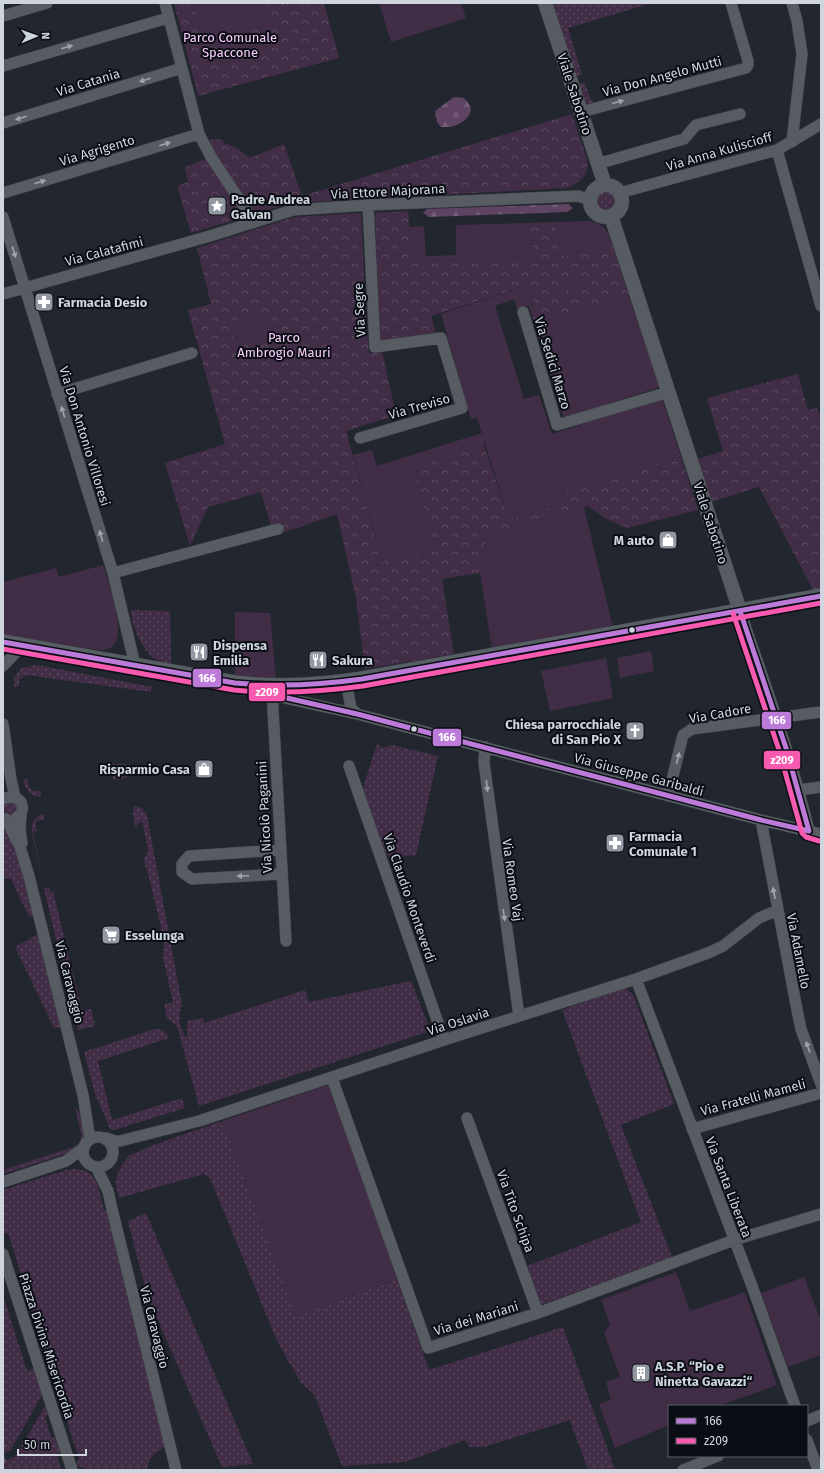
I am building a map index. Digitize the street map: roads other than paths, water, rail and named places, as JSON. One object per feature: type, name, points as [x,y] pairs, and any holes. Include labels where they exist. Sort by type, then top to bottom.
[{"type":"main road","points":[[3,642],[267,689],[346,681],[821,596]]},
{"type":"street","points":[[3,16],[47,3]]},
{"type":"street","points":[[165,3],[199,134],[211,156],[245,208],[252,223]]},
{"type":"street","name":"Viale Sabotino","points":[[545,3],[605,185]]},
{"type":"street","name":"Via Don Angelo Mutti","points":[[581,112],[746,68],[748,65],[730,3]]},
{"type":"street","points":[[792,3],[797,21],[802,54],[792,142]]},
{"type":"street","points":[[3,66],[168,18]]},
{"type":"street","name":"Via Catania","points":[[3,123],[182,68]]},
{"type":"street","points":[[597,164],[684,139],[696,125],[740,114]]},
{"type":"street","name":"Via Anna Kuliscioff","points":[[620,193],[777,150],[821,124]]},
{"type":"street","name":"Via Agrigento","points":[[3,193],[199,134]]},
{"type":"street","points":[[777,150],[821,306]]},
{"type":"street","points":[[605,185],[611,186],[620,193],[622,199],[621,204],[616,213],[612,216],[601,216],[596,214],[593,210],[590,200],[595,190],[605,185]]},
{"type":"street","name":"Via Ettore Majorana","points":[[192,242],[293,210],[368,205],[578,196],[590,200]]},
{"type":"street","name":"Via Segre","points":[[368,205],[375,347],[441,338]]},
{"type":"street","name":"Viale Sabotino","points":[[612,216],[740,611],[777,718],[799,790],[809,831]]},
{"type":"street","name":"Via Don Antonio Villoresi","points":[[3,217],[113,573],[135,665]]},
{"type":"street","name":"Via Calatafimi","points":[[3,294],[192,242]]},
{"type":"street","name":"Via Sedici Marzo","points":[[523,312],[558,425],[669,392]]},
{"type":"street","name":"Via Treviso","points":[[360,438],[462,408],[441,338]]},
{"type":"street","points":[[57,394],[192,353]]},
{"type":"street","points":[[113,573],[278,529]]},
{"type":"street","points":[[3,666],[22,646]]},
{"type":"street","points":[[346,681],[351,708],[357,714]]},
{"type":"street","name":"Via Giuseppe Garibaldi","points":[[267,689],[280,697],[357,714],[668,796],[821,834]]},
{"type":"street","name":"Via Nicolò Paganini","points":[[267,689],[286,941]]},
{"type":"street","points":[[777,718],[821,712]]},
{"type":"street","name":"Via Cadore","points":[[668,796],[683,735],[687,731],[692,729],[777,718]]},
{"type":"street","points":[[3,724],[15,797],[9,796],[3,799]]},
{"type":"street","name":"Via Romeo Vaj","points":[[485,747],[484,770],[518,1016]]},
{"type":"street","name":"Via Claudio Monteverdi","points":[[349,766],[444,1040]]},
{"type":"street","points":[[799,790],[821,788]]},
{"type":"street","name":"Via Caravaggio","points":[[15,797],[21,802],[22,806],[20,830],[29,876],[83,1095],[91,1116],[103,1138]]},
{"type":"street","points":[[4,818],[14,820],[21,815]]},
{"type":"street","name":"Via Caravaggio","points":[[4,818],[20,848],[29,876]]},
{"type":"street","name":"Via Adamello","points":[[761,820],[801,1029],[821,1084]]},
{"type":"street","points":[[280,850],[189,856],[182,864],[182,872],[192,879],[282,874]]},
{"type":"street","name":"Via Oslavia","points":[[103,1138],[115,1141],[137,1137],[199,1121],[444,1040],[636,979],[713,951],[723,946],[760,918],[778,910]]},
{"type":"street","name":"Via Santa Liberata","points":[[636,979],[752,1286],[795,1405]]},
{"type":"street","name":"Via dei Mariani","points":[[332,1078],[428,1348],[538,1313],[734,1240],[821,1214]]},
{"type":"street","name":"Via Fratelli Mameli","points":[[692,1129],[821,1093]]},
{"type":"street","name":"Via Caravaggio","points":[[83,1095],[87,1144]]},
{"type":"street","name":"Via Tito Schipa","points":[[467,1118],[538,1313]]},
{"type":"street","name":"Via Oslavia","points":[[110,1160],[124,1144],[137,1137]]},
{"type":"street","points":[[3,1182],[66,1160],[93,1138],[103,1138],[112,1146],[110,1160],[100,1167],[66,1160]]},
{"type":"street","points":[[87,1144],[84,1158],[91,1164]]},
{"type":"street","name":"Via Caravaggio","points":[[110,1160],[108,1191],[176,1470]]},
{"type":"street","name":"Via Caravaggio","points":[[91,1164],[108,1191]]},
{"type":"street","name":"Piazza Divina Misericordia","points":[[3,1254],[72,1470]]},
{"type":"street","points":[[808,1421],[821,1415]]},
{"type":"street","points":[[808,1443],[818,1470]]},
{"type":"street","points":[[683,1470],[716,1457]]},
{"type":"place","name":"Padre Andrea Galvan","points":[[217,206]]},
{"type":"place","name":"Farmacia Desio","points":[[44,302]]},
{"type":"place","name":"M auto","points":[[668,540]]},
{"type":"place","name":"Dispensa Emilia","points":[[199,652]]},
{"type":"place","name":"Sakura","points":[[318,660]]},
{"type":"place","name":"Chiesa parrocchiale di San Pio X","points":[[635,731]]},
{"type":"place","name":"Risparmio Casa","points":[[204,769]]},
{"type":"place","name":"Farmacia Comunale 1","points":[[615,843]]},
{"type":"place","name":"Esselunga","points":[[111,935]]},
{"type":"place","name":"A.S.P. “Pio e Ninetta Gavazzi“","points":[[641,1373]]},
{"type":"park label","name":"Parco Comunale Spaccone","points":[[230,44]]},
{"type":"park label","name":"Parco Ambrogio Mauri","points":[[284,344]]}]
